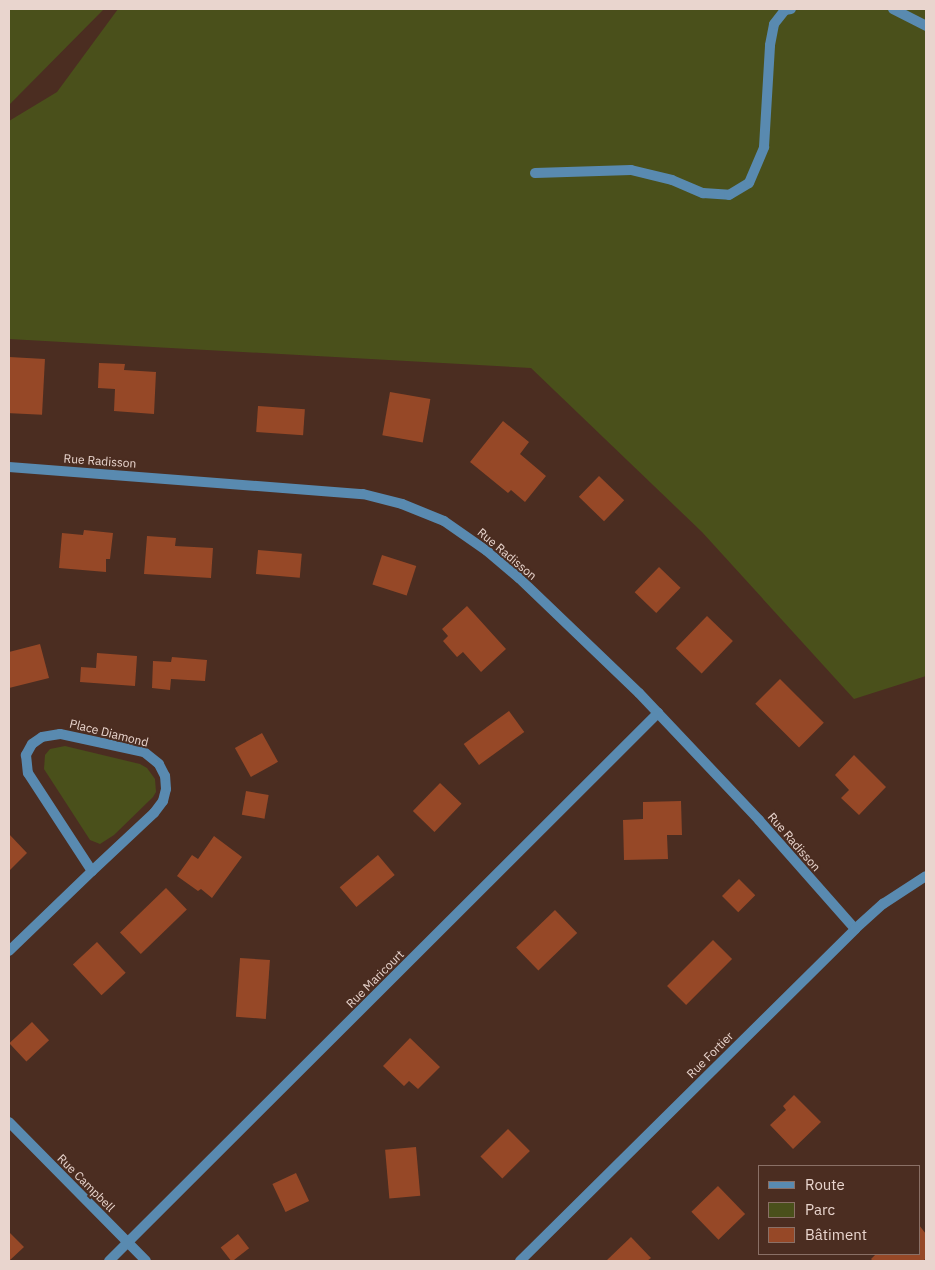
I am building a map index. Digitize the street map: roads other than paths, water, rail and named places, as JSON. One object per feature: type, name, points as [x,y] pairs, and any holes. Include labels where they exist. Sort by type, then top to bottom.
[{"type":"street","points":[[535,173],[631,170],[672,180],[703,194],[729,195],[749,183],[764,147],[770,45],[774,24],[785,10],[791,9]]},
{"type":"street","points":[[893,9],[926,26]]},
{"type":"street","name":"Rue Radisson","points":[[9,467],[336,491],[384,498],[425,512],[444,521],[487,550],[658,713],[759,820],[855,929]]},
{"type":"street","name":"Rue Maricourt","points":[[109,1261],[658,713]]},
{"type":"street","name":"Place Diamond","points":[[9,951],[160,807],[166,788],[165,776],[159,764],[144,752],[60,734],[42,737],[32,744],[26,755],[28,774],[92,871]]},
{"type":"street","name":"Rue Fortier","points":[[520,1261],[855,929],[883,904],[926,876]]},
{"type":"street","name":"Rue Campbell","points":[[9,1122],[146,1261]]}]
